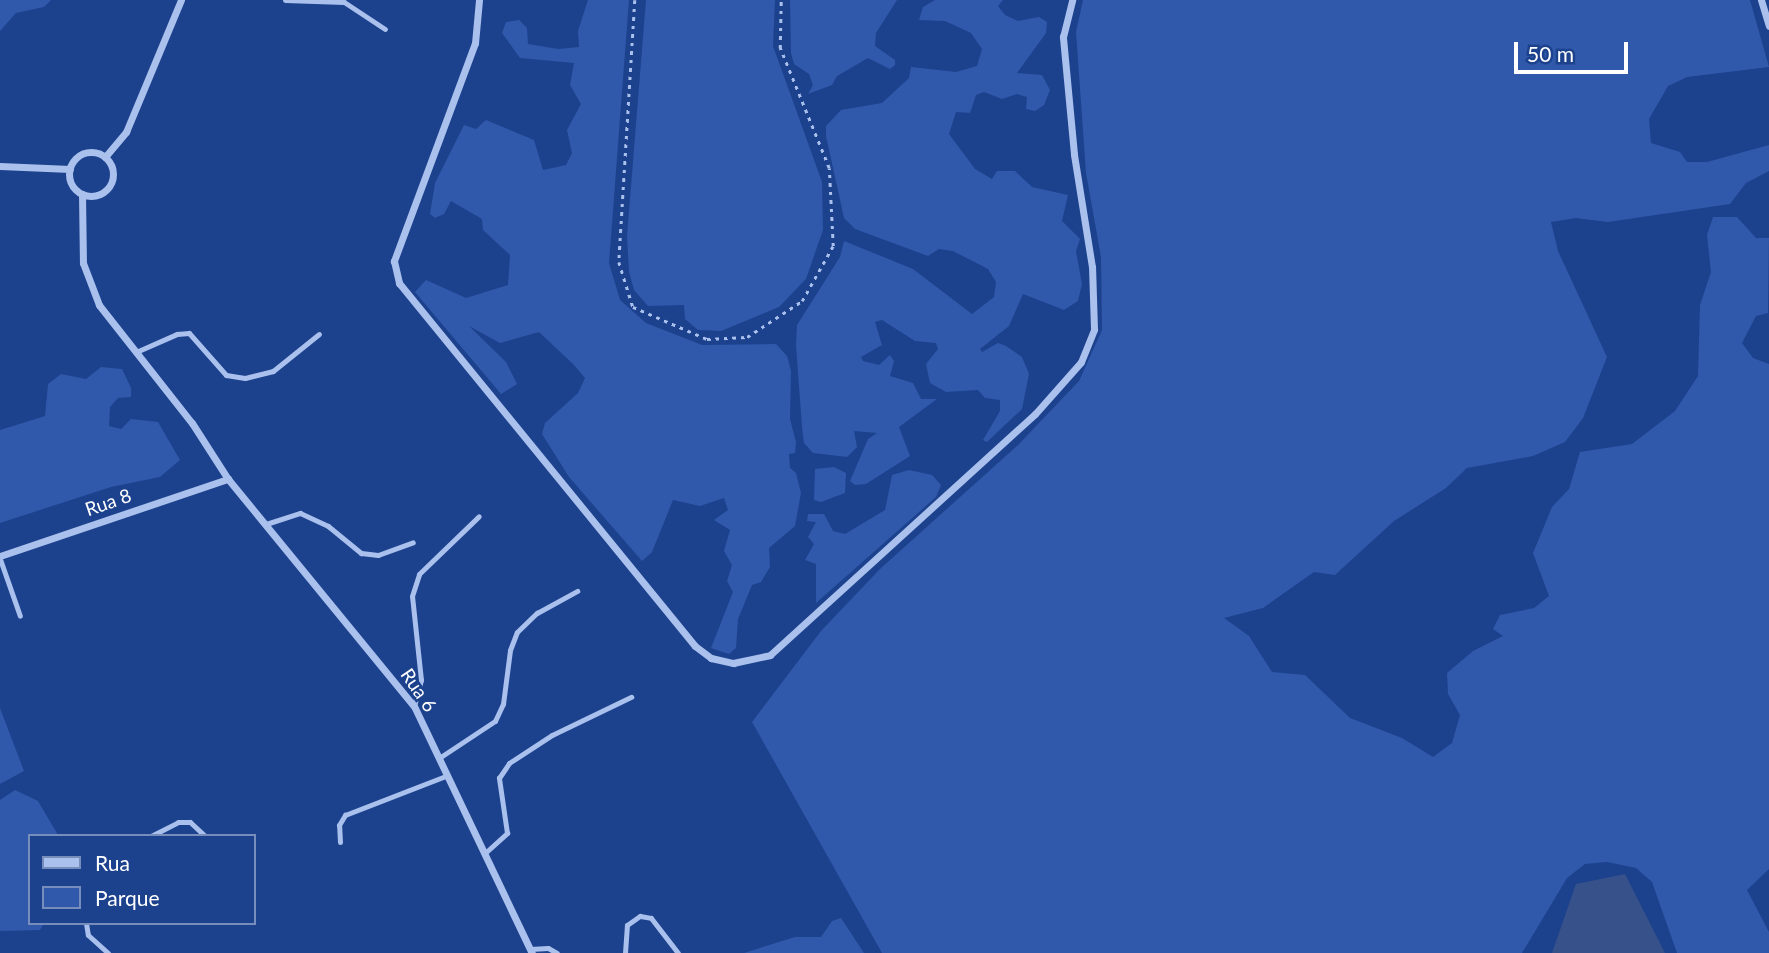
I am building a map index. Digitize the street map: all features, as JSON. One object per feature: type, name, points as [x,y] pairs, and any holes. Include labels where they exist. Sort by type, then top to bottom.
[{"type":"street","points":[[106,157],[126,132],[181,0]]},
{"type":"street","points":[[479,0],[475,43],[394,261],[399,283],[695,646],[711,659],[733,663],[770,655],[1035,414],[1081,362],[1094,329],[1093,279],[1074,154],[1063,37],[1072,0]]},
{"type":"street","points":[[1761,0],[1769,26]]},
{"type":"street","points":[[84,153],[106,157],[114,174],[109,187],[97,195],[82,194],[71,184],[70,169],[84,153]]},
{"type":"street","points":[[0,166],[70,169]]},
{"type":"street","name":"Rua 6","points":[[82,194],[83,264],[99,304],[192,423],[228,479],[414,706],[531,951]]},
{"type":"street","name":"Rua 8","points":[[0,557],[228,479]]},
{"type":"lane","points":[[285,0],[344,2],[385,29]]},
{"type":"lane","points":[[136,352],[177,334],[189,333],[226,375],[245,378],[273,371],[319,334]]},
{"type":"lane","points":[[266,524],[300,513],[328,526],[361,553],[378,555],[413,542]]},
{"type":"lane","points":[[414,706],[421,680],[411,596],[419,574],[479,516]]},
{"type":"lane","points":[[0,557],[20,616]]},
{"type":"lane","points":[[439,758],[495,721],[503,704],[510,650],[517,632],[537,613],[576,592]]},
{"type":"lane","points":[[485,853],[506,833],[499,778],[509,763],[552,735],[631,697]]},
{"type":"lane","points":[[340,842],[339,825],[345,815],[448,775]]},
{"type":"lane","points":[[155,834],[178,822],[190,822],[203,834]]},
{"type":"lane","points":[[625,953],[627,925],[640,916],[651,918],[678,953]]},
{"type":"lane","points":[[86,925],[89,935],[108,953]]},
{"type":"lane","points":[[531,951],[548,948],[557,953]]},
{"type":"path","points":[[635,0],[619,262],[633,307],[707,339],[747,337],[802,301],[834,246],[829,168],[780,48],[781,0]]},
{"type":"green space","points":[[0,0],[51,0],[44,7],[16,13],[0,31]]},
{"type":"green space","points":[[588,0],[629,0],[609,263],[620,300],[646,323],[702,345],[776,344],[787,356],[791,371],[790,419],[796,442],[795,453],[789,454],[790,468],[796,473],[801,493],[795,526],[769,548],[770,567],[761,582],[752,585],[738,619],[736,648],[729,654],[711,648],[733,592],[727,581],[732,565],[724,551],[730,530],[714,520],[728,510],[724,498],[700,506],[673,500],[652,552],[642,561],[569,477],[542,434],[545,423],[578,393],[585,378],[539,332],[500,343],[469,326],[506,362],[517,384],[501,394],[415,292],[426,280],[466,298],[508,285],[510,255],[483,230],[482,219],[451,201],[444,214],[435,218],[430,214],[435,183],[464,125],[476,129],[486,120],[534,140],[543,170],[566,165],[572,153],[567,130],[581,104],[570,85],[574,63],[520,58],[502,33],[506,22],[519,20],[527,28],[528,44],[558,49],[579,47],[578,31]]},
{"type":"green space","points":[[646,0],[775,0],[773,46],[822,182],[823,230],[806,279],[779,307],[721,331],[698,330],[685,319],[684,305],[648,306],[634,290],[629,272],[627,236]]},
{"type":"green space","points":[[790,0],[897,0],[876,33],[875,46],[895,60],[895,65],[890,69],[868,58],[837,76],[832,85],[808,94],[813,85],[809,74],[794,64],[791,53]]},
{"type":"green space","points":[[935,0],[1003,0],[998,6],[1005,15],[1018,21],[1039,17],[1047,22],[1046,33],[1017,73],[1042,75],[1050,90],[1044,105],[1035,111],[1026,109],[1027,97],[1017,94],[1002,99],[984,92],[976,95],[970,113],[956,112],[949,134],[975,169],[992,179],[997,171],[1015,171],[1032,187],[1068,195],[1062,221],[1080,239],[1076,251],[1082,284],[1078,301],[1064,310],[1023,294],[1009,326],[980,349],[982,352],[998,343],[1006,346],[1022,357],[1029,374],[1022,409],[987,442],[983,440],[1000,411],[1000,400],[985,398],[978,390],[946,392],[930,383],[926,364],[938,349],[936,343],[915,341],[882,320],[875,322],[882,345],[861,357],[863,361],[879,365],[890,355],[894,361],[890,376],[913,383],[921,399],[937,399],[899,427],[910,456],[866,484],[855,485],[850,481],[868,439],[877,433],[854,431],[857,447],[847,457],[813,453],[804,443],[796,345],[797,325],[840,257],[844,241],[913,269],[972,314],[994,297],[996,282],[988,269],[953,251],[939,249],[928,256],[855,229],[844,218],[826,136],[826,126],[841,110],[882,103],[909,78],[911,67],[956,72],[977,66],[982,49],[971,33],[945,21],[919,20],[923,7]]},
{"type":"green space","points":[[1083,0],[1750,0],[1769,67],[1687,77],[1668,86],[1649,119],[1651,143],[1680,152],[1687,162],[1707,162],[1769,145],[1769,171],[1746,183],[1730,204],[1608,222],[1576,218],[1551,222],[1558,251],[1607,357],[1583,418],[1565,442],[1533,456],[1467,468],[1446,488],[1394,521],[1335,575],[1314,572],[1263,608],[1224,618],[1249,636],[1272,672],[1305,675],[1350,718],[1402,738],[1433,757],[1452,743],[1460,715],[1448,694],[1447,673],[1473,651],[1503,636],[1493,629],[1500,615],[1534,608],[1549,596],[1533,553],[1552,507],[1569,489],[1580,452],[1632,444],[1675,411],[1698,376],[1700,305],[1711,272],[1707,235],[1713,217],[1737,217],[1756,238],[1769,238],[1768,313],[1756,316],[1742,343],[1753,358],[1769,364],[1769,869],[1747,890],[1769,932],[1769,953],[1677,953],[1652,882],[1636,868],[1607,862],[1585,864],[1567,878],[1522,953],[882,953],[752,722],[821,631],[880,569],[1019,444],[1079,381],[1102,330],[1101,257],[1086,173],[1076,32]]},
{"type":"green space","points":[[101,367],[122,369],[131,388],[131,397],[118,398],[110,407],[109,426],[121,429],[131,419],[158,422],[180,460],[160,477],[111,487],[0,523],[0,430],[45,416],[48,384],[61,374],[86,379]]},
{"type":"green space","points":[[834,467],[846,473],[845,493],[821,502],[814,500],[815,469]]},
{"type":"green space","points":[[909,470],[932,475],[941,485],[936,497],[816,603],[816,564],[805,560],[814,544],[808,537],[816,522],[807,521],[808,514],[824,514],[833,531],[845,534],[885,510],[892,475]]},
{"type":"green space","points":[[0,708],[24,771],[0,784]]},
{"type":"green space","points":[[15,790],[38,801],[57,834],[28,834],[28,925],[43,925],[40,930],[0,931],[0,800]]},
{"type":"green space","points":[[841,918],[864,953],[744,953],[795,937],[821,937],[832,921]]},
{"type":"shaded area","points":[[1625,874],[1665,953],[1552,953],[1576,884]]}]
